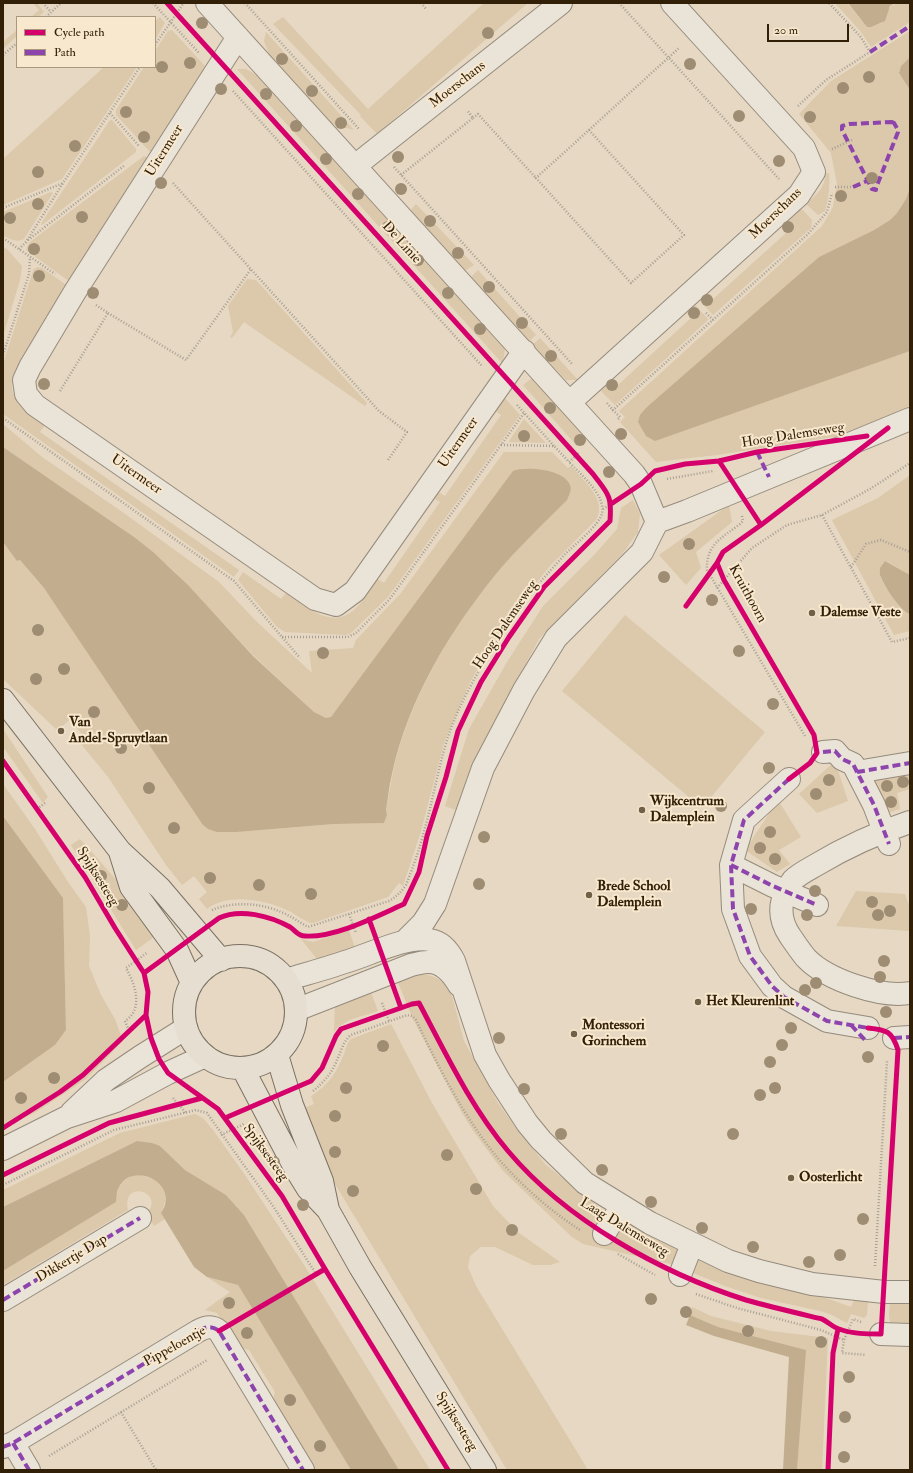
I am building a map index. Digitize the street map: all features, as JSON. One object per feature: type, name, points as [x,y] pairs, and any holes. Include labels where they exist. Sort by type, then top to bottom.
[{"type":"main road","name":"Spijksesteeg","points":[[3,700],[120,851],[160,888],[221,960]]},
{"type":"main road","name":"Spijksesteeg","points":[[120,851],[131,887],[177,950],[192,983]]},
{"type":"main road","points":[[245,956],[268,964],[278,971],[286,980],[295,1000],[296,1023],[292,1035],[285,1046],[277,1055],[267,1062],[243,1069],[230,1068],[216,1064],[193,1044],[186,1028],[184,1005],[192,983],[200,973],[210,965],[221,960],[245,956]]},
{"type":"main road","name":"Spijksesteeg","points":[[277,1055],[292,1105],[322,1181],[328,1210]]},
{"type":"main road","name":"Spijksesteeg","points":[[243,1069],[295,1168],[308,1189],[328,1210],[360,1267],[485,1470]]},
{"type":"street","name":"De Linie","points":[[207,3],[634,474],[648,478],[657,522]]},
{"type":"street","name":"Moerschans","points":[[355,166],[561,3]]},
{"type":"street","name":"Moerschans","points":[[570,402],[800,195],[814,172],[804,148],[672,3]]},
{"type":"street","name":"Uitermeer","points":[[238,37],[215,71],[150,157],[76,290],[30,367],[24,380],[26,394],[35,405],[315,599],[336,605],[355,591],[524,351]]},
{"type":"street","name":"Hoog Dalemseweg","points":[[657,522],[910,419]]},
{"type":"street","points":[[405,941],[414,933],[430,913],[435,904],[483,768],[524,690],[556,638],[642,552],[657,522]]},
{"type":"street","points":[[823,752],[835,751],[842,758],[853,764],[874,805],[886,838]]},
{"type":"street","points":[[857,772],[910,764]]},
{"type":"street","points":[[789,779],[744,820],[731,865],[733,909],[750,956],[772,986],[784,997],[827,1021],[861,1031]]},
{"type":"street","points":[[910,822],[886,838],[830,856],[808,870],[793,880],[786,892],[780,908],[782,920],[796,945],[807,959],[826,972],[841,980],[871,990],[886,993],[910,993]]},
{"type":"street","points":[[731,865],[816,905]]},
{"type":"street","points":[[411,965],[420,958],[427,948],[434,928],[445,877]]},
{"type":"street","points":[[286,980],[405,941],[430,940]]},
{"type":"street","name":"Laag Dalemseweg","points":[[430,940],[443,946],[449,952],[454,962],[486,1055],[511,1101],[541,1140],[585,1183],[650,1223],[728,1261],[759,1271],[812,1284],[884,1292],[910,1292]]},
{"type":"street","name":"Laag Dalemseweg","points":[[296,1010],[411,965],[426,962],[439,963],[456,979],[465,996]]},
{"type":"street","points":[[67,1117],[106,1080],[186,1028]]},
{"type":"street","points":[[3,1149],[67,1117],[116,1101],[168,1072],[205,1056]]},
{"type":"street","points":[[604,1234],[622,1206]]},
{"type":"street","name":"Dikkertje Dap","points":[[3,1300],[140,1218]]},
{"type":"street","points":[[680,1275],[692,1244]]},
{"type":"street","name":"Pippeloentje","points":[[8,1445],[203,1328],[210,1327],[219,1331],[303,1470]]},
{"type":"street","points":[[881,1334],[910,1336]]},
{"type":"street","points":[[8,1445],[28,1469]]},
{"type":"path","points":[[43,3],[51,12]]},
{"type":"path","points":[[47,16],[61,3]]},
{"type":"path","points":[[153,3],[554,446]]},
{"type":"path","points":[[156,43],[184,3]]},
{"type":"path","points":[[420,3],[426,9]]},
{"type":"path","points":[[619,3],[796,198],[819,221]]},
{"type":"path","points":[[780,122],[826,80],[870,52],[860,36],[829,3]]},
{"type":"path","points":[[246,4],[613,410]]},
{"type":"path","points":[[172,8],[181,18]]},
{"type":"path","points":[[536,178],[564,155],[589,130],[698,31]]},
{"type":"path","points":[[3,55],[16,44]]},
{"type":"path","points":[[26,242],[63,183],[139,68]]},
{"type":"path","points":[[451,90],[473,118]]},
{"type":"path","points":[[110,113],[379,411],[407,432],[388,460]]},
{"type":"path","points":[[401,175],[478,114],[631,283],[684,235],[589,130]]},
{"type":"path","points":[[829,150],[852,140]]},
{"type":"path","points":[[19,249],[26,242],[150,157]]},
{"type":"path","points":[[3,208],[63,183]]},
{"type":"path","points":[[839,187],[853,187]]},
{"type":"path","points":[[3,355],[28,274],[30,256]]},
{"type":"path","points":[[108,313],[186,360],[251,269]]},
{"type":"path","points":[[3,418],[234,581],[300,658]]},
{"type":"path","points":[[572,449],[581,460]]},
{"type":"path","points":[[189,922],[200,914],[203,917],[210,911],[222,906],[244,904],[276,910],[308,927],[389,901],[399,894],[406,886],[425,828],[447,739],[479,670],[513,618],[536,587],[565,554],[599,521],[603,513],[603,505],[593,487],[569,462]]},
{"type":"path","points":[[717,588],[723,577],[752,548],[787,525],[822,516],[910,464]]},
{"type":"path","points":[[602,509],[648,478],[666,479],[713,471],[728,494]]},
{"type":"path","points":[[822,516],[892,642],[910,638]]},
{"type":"path","points":[[851,567],[866,544],[881,540],[910,552]]},
{"type":"path","points":[[704,581],[713,569]]},
{"type":"path","points":[[33,803],[42,815]]},
{"type":"path","points":[[37,809],[45,803]]},
{"type":"path","points":[[422,858],[436,807]]},
{"type":"path","points":[[348,927],[358,923]]},
{"type":"path","points":[[140,1057],[125,1021],[130,1018],[134,1011],[136,995],[136,988],[126,968],[168,937]]},
{"type":"path","points":[[132,954],[140,967]]},
{"type":"path","points":[[379,1016],[394,1010]]},
{"type":"path","points":[[124,1037],[135,1026]]},
{"type":"path","points":[[874,1290],[897,1044]]},
{"type":"path","points":[[154,1080],[186,1112]]},
{"type":"path","points":[[171,1106],[184,1103]]},
{"type":"path","points":[[3,1185],[114,1130],[196,1110],[207,1113],[275,1209],[316,1274]]},
{"type":"path","points":[[843,1330],[881,1334]]},
{"type":"path","points":[[835,1342],[843,1330]]},
{"type":"path","points":[[842,1353],[844,1340],[843,1330]]},
{"type":"path","points":[[28,1469],[228,1347]]},
{"type":"path","points":[[121,1412],[156,1470]]},
{"type":"shaded area","points":[[33,3],[37,3],[44,12],[39,16],[32,16],[39,10]]},
{"type":"shaded area","points":[[484,3],[528,3],[377,134],[360,116],[361,115],[273,24],[283,17],[368,109]]},
{"type":"shaded area","points":[[835,3],[847,3],[867,27],[882,23],[892,6],[910,3],[910,22],[871,47],[861,32]]},
{"type":"shaded area","points":[[848,3],[895,3],[890,6],[885,21],[871,27],[867,27]]},
{"type":"shaded area","points":[[160,17],[165,23],[156,38],[156,20]]},
{"type":"shaded area","points":[[172,30],[205,66],[151,153],[116,115],[116,110],[143,68],[156,68],[156,49],[168,31]]},
{"type":"shaded area","points":[[16,31],[16,37],[3,49],[3,42]]},
{"type":"shaded area","points":[[910,31],[910,57],[901,66],[899,73],[910,90],[910,188],[906,199],[897,213],[890,220],[874,230],[819,257],[800,274],[739,410],[910,351],[910,406],[839,436],[717,455],[656,462],[620,422],[625,417],[619,411],[822,226],[833,207],[837,184],[831,153],[799,114],[831,81]]},
{"type":"shaded area","points":[[266,32],[354,130],[332,124],[269,54],[264,41]]},
{"type":"shaded area","points":[[910,57],[910,90],[899,73],[901,66]]},
{"type":"shaded area","points":[[103,68],[136,68],[62,179],[3,205],[3,159]]},
{"type":"shaded area","points":[[237,69],[246,69],[257,75],[505,348],[502,363]]},
{"type":"shaded area","points":[[110,120],[112,120],[136,149],[136,152],[42,225],[41,224],[44,219]]},
{"type":"shaded area","points":[[144,156],[148,158],[70,282],[26,250],[28,244],[35,238]]},
{"type":"shaded area","points":[[826,173],[829,173],[829,192],[825,211],[818,215],[806,204],[822,187]]},
{"type":"shaded area","points":[[910,188],[910,351],[655,441],[646,436],[638,422],[640,415],[647,407],[819,257],[874,230],[890,220],[897,213],[906,199]]},
{"type":"shaded area","points":[[51,192],[53,193],[24,239],[16,241],[3,235],[3,212]]},
{"type":"shaded area","points":[[416,204],[474,265],[463,272],[410,211]]},
{"type":"shaded area","points":[[801,208],[812,220],[811,228],[713,315],[699,300],[707,293],[713,299],[786,233],[781,227]]},
{"type":"shaded area","points":[[3,247],[7,249],[22,266],[20,280],[3,336]]},
{"type":"shaded area","points":[[38,267],[42,268],[68,286],[16,369],[12,388],[14,396],[23,408],[45,425],[40,432],[239,570],[234,577],[3,414],[3,364],[32,274],[34,269]]},
{"type":"shaded area","points":[[478,270],[536,335],[527,343],[471,277]]},
{"type":"shaded area","points":[[247,279],[256,280],[367,403],[365,406],[244,322],[232,338],[230,337],[233,332],[228,306]]},
{"type":"shaded area","points":[[694,304],[708,319],[707,321],[615,405],[600,390],[612,378],[618,385],[691,318],[686,312]]},
{"type":"shaded area","points":[[540,338],[578,380],[566,380],[532,345]]},
{"type":"shaded area","points":[[532,378],[587,438],[577,446],[523,385]]},
{"type":"shaded area","points":[[504,397],[520,415],[388,597],[351,633],[346,635],[285,632],[277,627],[238,580],[243,572],[281,599],[286,593],[310,610],[328,617],[337,618],[346,615],[355,609],[367,595],[377,579],[384,583],[440,502],[433,498],[438,492],[445,496],[501,415],[494,410]]},
{"type":"shaded area","points":[[524,419],[546,443],[509,442]]},
{"type":"shaded area","points":[[3,424],[42,457],[121,511],[219,582],[257,622],[312,673],[309,651],[353,648],[356,640],[401,593],[504,452],[552,452],[568,468],[571,466],[587,484],[597,498],[599,505],[599,513],[596,520],[550,566],[525,597],[494,641],[470,682],[444,743],[421,831],[403,886],[399,883],[388,897],[313,923],[310,923],[282,908],[260,901],[237,899],[216,904],[207,909],[199,899],[207,892],[194,876],[182,885],[166,865],[108,777],[81,744],[86,739],[70,720],[57,730],[3,679],[3,542],[18,561],[20,560],[44,588],[217,832],[237,832],[334,824],[384,823],[387,815],[386,810],[393,771],[399,748],[407,724],[427,678],[452,635],[481,593],[514,553],[570,493],[568,482],[560,475],[538,469],[331,717],[326,718],[315,713],[252,654],[173,570],[128,533],[3,447]]},
{"type":"shaded area","points":[[3,447],[134,537],[153,552],[188,585],[253,656],[314,712],[326,718],[331,717],[513,471],[535,469],[553,472],[566,480],[571,489],[567,500],[496,574],[462,619],[432,668],[408,720],[399,747],[391,778],[386,810],[387,815],[384,823],[334,824],[237,832],[217,832],[208,829],[203,825],[44,588],[20,560],[17,561],[3,542]]},
{"type":"shaded area","points":[[910,475],[910,575],[886,561],[880,568],[880,577],[889,592],[902,609],[910,614],[910,631],[894,635],[832,520],[878,498]]},
{"type":"shaded area","points":[[633,500],[640,514],[638,532],[623,553],[539,639],[492,728],[458,811],[445,806],[469,729],[507,662],[543,606],[594,555],[617,529],[621,508]]},
{"type":"shaded area","points":[[729,505],[732,522],[696,552],[701,568],[686,585],[659,555]]},
{"type":"shaded area","points":[[885,561],[910,575],[910,614],[902,609],[898,604],[880,576],[880,568]]},
{"type":"shaded area","points":[[625,615],[765,732],[702,808],[562,691]]},
{"type":"shaded area","points":[[3,729],[48,797],[43,803],[3,747]]},
{"type":"shaded area","points":[[835,761],[848,801],[817,813],[799,794]]},
{"type":"shaded area","points":[[910,773],[910,789],[897,793],[900,809],[885,814],[870,778]]},
{"type":"shaded area","points":[[3,784],[35,829],[68,882],[86,907],[90,936],[89,966],[101,995],[115,1019],[123,1041],[86,1079],[36,1112],[3,1128],[3,1082],[55,1045],[66,1030],[63,898],[3,816]]},
{"type":"shaded area","points":[[778,800],[801,837],[779,850],[790,864],[777,872],[745,850]]},
{"type":"shaded area","points":[[3,816],[63,898],[66,1030],[55,1045],[3,1082]]},
{"type":"shaded area","points":[[80,839],[128,893],[157,935],[136,950],[71,845]]},
{"type":"shaded area","points":[[856,891],[905,894],[910,908],[910,931],[836,926]]},
{"type":"shaded area","points":[[349,930],[356,951],[321,964],[301,939],[313,942]]},
{"type":"shaded area","points":[[417,974],[437,978],[448,987],[451,992],[464,1041],[498,1103],[521,1135],[546,1165],[600,1208],[701,1261],[732,1273],[826,1298],[851,1307],[854,1300],[868,1301],[867,1315],[864,1318],[851,1314],[847,1323],[832,1315],[820,1311],[761,1298],[725,1286],[671,1264],[583,1244],[572,1237],[503,1171],[462,1113],[413,1019],[397,980]]},
{"type":"shaded area","points":[[370,990],[378,1011],[354,1018],[338,1027],[334,1032],[335,1003]]},
{"type":"shaded area","points":[[391,1024],[432,1103],[493,1206],[519,1233],[560,1262],[550,1265],[533,1265],[495,1247],[481,1247],[470,1256],[468,1267],[476,1286],[588,1470],[507,1470],[329,1174],[302,1109],[314,1104],[311,1096],[322,1088],[331,1078],[338,1067],[351,1039]]},
{"type":"shaded area","points":[[195,1114],[203,1118],[213,1130],[245,1175],[306,1268],[430,1470],[399,1470],[244,1215],[226,1195],[185,1170],[160,1146],[137,1141],[3,1207],[3,1190],[120,1133]]},
{"type":"shaded area","points":[[137,1141],[152,1143],[160,1146],[185,1170],[226,1195],[244,1215],[399,1470],[351,1470],[238,1285],[207,1277],[194,1267],[161,1213],[165,1205],[166,1196],[162,1188],[157,1182],[149,1177],[141,1175],[132,1176],[125,1180],[118,1189],[116,1202],[3,1271],[3,1207]]},
{"type":"shaded area","points":[[134,1174],[150,1178],[161,1186],[165,1197],[161,1213],[165,1219],[154,1226],[147,1213],[151,1206],[151,1199],[147,1194],[136,1191],[131,1194],[128,1200],[128,1210],[3,1285],[3,1271],[116,1202],[120,1185]]},
{"type":"shaded area","points":[[207,1277],[238,1285],[351,1470],[318,1470],[311,1468],[272,1403],[275,1392],[249,1350],[238,1347],[217,1313],[205,1310],[230,1292]]},
{"type":"shaded area","points":[[890,1302],[910,1302],[910,1328],[891,1329],[889,1315]]},
{"type":"shaded area","points":[[692,1307],[711,1316],[771,1331],[828,1338],[822,1470],[797,1470],[805,1350],[718,1327],[690,1315]]},
{"type":"shaded area","points":[[690,1315],[718,1327],[806,1350],[797,1470],[783,1470],[789,1357],[714,1336],[686,1325]]},
{"type":"marked path","points":[[870,52],[910,26]]},
{"type":"marked path","points":[[892,122],[894,123],[898,132],[876,190],[872,189],[842,130],[842,126],[849,124],[892,122]]},
{"type":"marked path","points":[[853,187],[867,181]]},
{"type":"marked path","points":[[757,452],[769,477]]},
{"type":"marked path","points":[[823,752],[835,751],[842,759],[853,764],[874,805],[889,844]]},
{"type":"marked path","points":[[857,772],[910,763]]},
{"type":"marked path","points":[[789,779],[744,820],[731,865],[733,909],[750,956],[772,986],[784,997],[827,1021],[868,1028]]},
{"type":"marked path","points":[[731,865],[773,886],[817,905]]},
{"type":"marked path","points":[[851,1025],[865,1040]]},
{"type":"marked path","points":[[894,1038],[910,1037]]},
{"type":"marked path","points":[[3,1300],[140,1218]]},
{"type":"marked path","points":[[3,1447],[13,1443],[198,1331],[211,1327],[219,1331],[303,1470]]},
{"type":"marked path","points":[[13,1443],[29,1470]]},
{"type":"cycle path","points":[[144,973],[219,918],[227,915],[245,914],[264,917],[282,923],[301,935],[317,936],[329,934],[356,925],[404,904],[419,872],[427,836],[446,777],[458,731],[481,682],[509,637],[544,587],[610,521],[608,495],[593,474],[167,3]]},
{"type":"cycle path","name":"Kruithoorn","points":[[789,779],[810,763],[817,753],[814,735],[724,580],[717,563],[723,552],[761,525],[888,428]]},
{"type":"cycle path","points":[[611,504],[641,484],[655,471],[685,464],[719,461],[757,452],[867,436]]},
{"type":"cycle path","points":[[719,461],[761,525]]},
{"type":"cycle path","points":[[686,606],[717,563]]},
{"type":"cycle path","points":[[3,761],[85,877],[144,973],[148,992],[146,1015],[151,1038],[159,1059],[168,1073],[218,1109],[282,1196],[448,1470]]},
{"type":"cycle path","points":[[369,919],[401,1008]]},
{"type":"cycle path","points":[[225,1118],[311,1081],[322,1068],[336,1036],[341,1029],[412,1004],[419,1003],[460,1080],[482,1116],[508,1151],[531,1176],[558,1200],[586,1221],[649,1259],[714,1289],[774,1308],[822,1319],[844,1331],[881,1334],[898,1050],[891,1035],[884,1031],[868,1028]]},
{"type":"cycle path","points":[[3,1128],[60,1092],[83,1075],[146,1015]]},
{"type":"cycle path","points":[[3,1175],[109,1123],[202,1098]]},
{"type":"cycle path","points":[[219,1331],[325,1269]]},
{"type":"cycle path","points":[[828,1470],[833,1353],[838,1329]]},
{"type":"place","name":"Dalemse Veste","points":[[812,613]]},
{"type":"place","name":"Van Andel-Spruytlaan","points":[[61,731]]},
{"type":"place","name":"Wijkcentrum Dalemplein","points":[[642,810]]},
{"type":"place","name":"Brede School Dalemplein","points":[[589,895]]},
{"type":"place","name":"Het Kleurenlint","points":[[698,1002]]},
{"type":"place","name":"Montessori Gorinchem","points":[[574,1034]]},
{"type":"place","name":"Oosterlicht","points":[[791,1178]]}]
